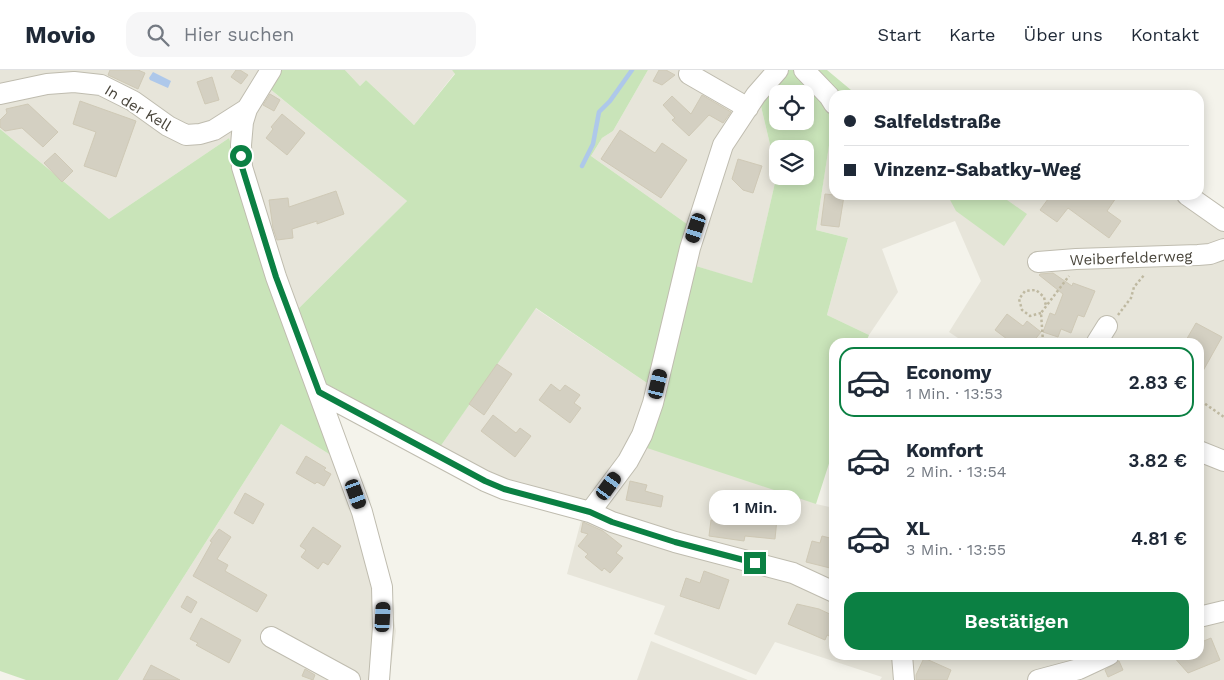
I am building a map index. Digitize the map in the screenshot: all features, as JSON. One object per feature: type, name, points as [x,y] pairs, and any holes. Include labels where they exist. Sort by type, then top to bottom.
[{"type":"street","points":[[272,70],[247,109],[241,138],[242,167],[276,277],[362,512],[382,587],[384,613],[379,680]]},
{"type":"street","points":[[590,512],[628,461],[642,435],[653,403],[690,248],[723,145],[756,95],[778,70]]},
{"type":"street","points":[[804,70],[829,96]]},
{"type":"street","points":[[689,74],[748,108]]},
{"type":"street","name":"In der Kell","points":[[0,94],[47,84],[74,82],[101,85],[133,101],[168,126],[186,135],[214,130],[247,109]]},
{"type":"street","points":[[1194,200],[1224,221]]},
{"type":"street","name":"Weiberfelderweg","points":[[1038,262],[1210,254],[1224,249]]},
{"type":"street","points":[[319,392],[485,481],[504,489],[590,512],[612,522],[675,542],[793,573],[829,590]]},
{"type":"street","points":[[1204,452],[1224,461]]},
{"type":"street","points":[[1204,616],[1224,611]]},
{"type":"street","points":[[271,637],[350,680]]},
{"type":"street","points":[[902,660],[904,680]]},
{"type":"street","points":[[1038,680],[1080,669],[1099,660]]},
{"type":"path","points":[[1102,334],[1131,298],[1134,287],[1164,257]]},
{"type":"path","points":[[1046,306],[1044,297],[1036,290],[1025,291],[1019,300],[1022,310],[1030,316],[1041,313],[1076,267],[1076,259]]},
{"type":"path","points":[[1041,313],[1043,338]]},
{"type":"path","points":[[1204,403],[1224,417]]},
{"type":"shaded area","points":[[0,70],[280,70],[271,90],[407,201],[296,311],[229,138],[109,219],[0,129]]},
{"type":"shaded area","points":[[345,70],[452,70],[455,73],[414,125],[366,80],[360,86]]},
{"type":"shaded area","points":[[648,70],[783,70],[772,85],[769,85],[769,89],[760,102],[769,140],[769,185],[774,185],[752,284],[696,266],[696,229],[591,156],[602,138],[613,131]]},
{"type":"shaded area","points":[[829,145],[829,200],[1204,199],[1224,213],[1224,680],[880,680],[882,677],[830,660],[1204,660],[1204,338],[958,338],[949,332],[981,281],[955,221],[882,249],[898,292],[869,335],[827,315],[848,238],[816,230]]},
{"type":"shaded area","points":[[535,308],[647,383],[665,392],[816,504],[829,507],[829,660],[775,642],[756,675],[654,634],[665,606],[567,574],[582,517],[496,492],[440,447]]},
{"type":"shaded area","points":[[281,424],[337,459],[378,536],[396,631],[389,680],[118,680]]},
{"type":"shaded area","points":[[651,641],[748,680],[637,680]]},
{"type":"green space","points":[[281,70],[345,70],[360,86],[366,80],[414,125],[455,74],[452,70],[648,70],[613,131],[602,138],[591,156],[687,224],[647,383],[536,308],[440,447],[325,383],[296,311],[407,201],[270,89]]},
{"type":"green space","points":[[783,70],[827,70],[851,90],[829,90],[829,146],[816,230],[848,238],[827,315],[869,335],[868,338],[829,338],[829,464],[816,504],[644,447],[696,266],[752,283],[774,185],[814,185],[814,140],[769,140],[760,102],[769,89],[769,130],[814,130],[814,85],[772,85]]},
{"type":"green space","points":[[0,129],[109,219],[229,138],[337,459],[281,424],[118,680],[26,680],[0,671]]},
{"type":"green space","points":[[950,200],[1007,200],[1027,214],[1004,246],[956,211]]},
{"type":"water","points":[[153,72],[171,81],[168,88],[150,80],[149,78]]},
{"type":"building","points":[[110,70],[138,70],[145,73],[138,89],[108,75]]},
{"type":"building","points":[[236,70],[240,70],[248,75],[241,84],[231,77]]},
{"type":"building","points":[[659,70],[666,70],[675,75],[662,85],[653,81]]},
{"type":"building","points":[[212,77],[219,100],[205,104],[197,82]]},
{"type":"building","points":[[270,94],[280,100],[274,111],[263,105]]},
{"type":"building","points":[[702,95],[731,112],[723,123],[709,115],[689,136],[672,120],[675,118],[663,105],[672,96],[691,114]]},
{"type":"building","points":[[80,101],[136,121],[116,177],[84,166],[96,132],[73,124]]},
{"type":"building","points":[[28,104],[58,132],[43,147],[22,128],[5,131],[0,127],[0,120],[7,113],[6,109]]},
{"type":"building","points":[[282,114],[305,133],[287,155],[266,138],[273,129],[271,127]]},
{"type":"building","points":[[620,130],[655,153],[662,143],[687,160],[661,198],[601,159]]},
{"type":"building","points":[[55,153],[73,171],[62,182],[44,163]]},
{"type":"building","points":[[738,159],[762,166],[753,193],[743,190],[732,179]]},
{"type":"building","points":[[336,191],[344,214],[317,224],[317,221],[292,229],[293,238],[277,240],[273,228],[269,200],[288,198],[289,207]]},
{"type":"building","points":[[825,194],[829,194],[829,200],[843,200],[839,227],[821,225]]},
{"type":"building","points":[[1047,200],[1115,200],[1107,211],[1121,221],[1109,238],[1068,208],[1057,222],[1040,210]]},
{"type":"building","points":[[1053,273],[1072,286],[1073,283],[1095,291],[1084,317],[1078,315],[1071,333],[1061,329],[1058,337],[1043,332],[1050,313],[1055,315],[1063,294],[1039,275]]},
{"type":"building","points":[[1007,314],[1023,326],[1027,321],[1041,332],[1036,338],[1006,338],[995,330]]},
{"type":"building","points":[[1196,323],[1222,337],[1204,369],[1204,338],[1187,338]]},
{"type":"building","points":[[497,364],[512,374],[484,415],[469,404]]},
{"type":"building","points":[[551,384],[560,391],[565,385],[580,395],[574,403],[581,408],[570,423],[539,400]]},
{"type":"building","points":[[493,415],[516,433],[520,428],[531,436],[515,457],[481,431]]},
{"type":"building","points":[[306,456],[326,468],[324,470],[331,474],[324,486],[317,482],[315,484],[296,473]]},
{"type":"building","points":[[630,481],[647,485],[645,491],[663,496],[661,507],[626,500]]},
{"type":"building","points":[[245,493],[264,504],[253,524],[234,513]]},
{"type":"building","points":[[747,507],[778,509],[775,539],[745,536],[744,541],[709,536],[711,520],[738,523],[740,514],[748,515]]},
{"type":"building","points":[[583,522],[603,531],[622,546],[616,553],[623,558],[610,573],[604,568],[602,571],[585,557],[588,554],[578,546],[588,534],[581,532]]},
{"type":"building","points":[[313,527],[341,546],[328,565],[323,562],[318,569],[301,557],[306,550],[300,546]]},
{"type":"building","points":[[219,529],[231,537],[217,559],[228,565],[225,571],[267,595],[257,612],[193,576],[212,542],[210,541]]},
{"type":"building","points":[[822,536],[829,538],[829,568],[806,562],[812,541],[820,543]]},
{"type":"building","points":[[704,571],[729,580],[719,609],[680,596],[686,578],[700,583]]},
{"type":"building","points":[[187,596],[197,602],[191,613],[181,607]]},
{"type":"building","points":[[797,604],[819,609],[829,614],[829,636],[827,635],[825,640],[788,624]]},
{"type":"building","points":[[201,618],[241,640],[229,663],[196,645],[198,643],[190,639]]},
{"type":"building","points":[[1211,638],[1220,660],[1188,673],[1176,660],[1204,660],[1204,641]]},
{"type":"building","points":[[923,660],[928,660],[951,670],[947,680],[916,680],[916,675]]},
{"type":"building","points":[[1119,661],[1123,670],[1108,677],[1105,670]]},
{"type":"building","points":[[151,665],[180,680],[143,680]]},
{"type":"building","points":[[305,669],[315,675],[313,680],[302,676]]},
{"type":"waterway","points":[[582,166],[593,144],[599,112],[610,101],[632,70]]},
{"type":"route","points":[[241,156],[242,167],[276,277],[319,392],[485,481],[504,489],[590,512],[612,522],[675,542],[755,563]]}]
